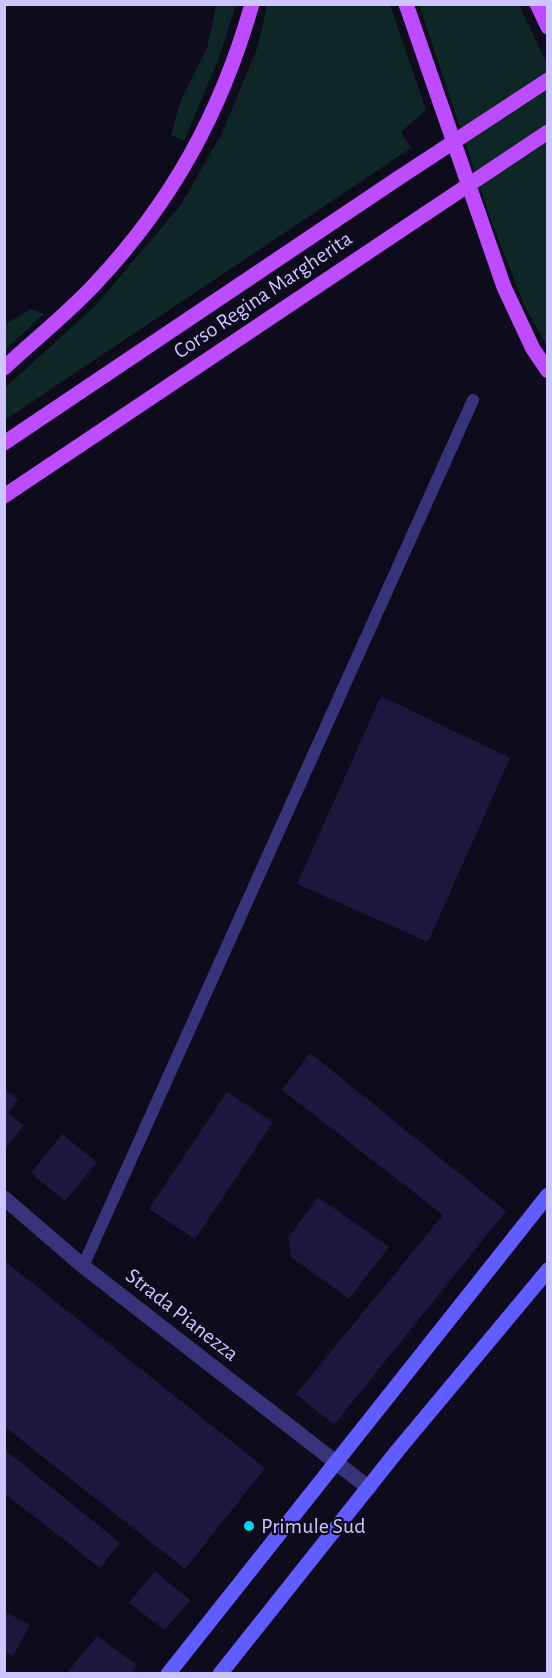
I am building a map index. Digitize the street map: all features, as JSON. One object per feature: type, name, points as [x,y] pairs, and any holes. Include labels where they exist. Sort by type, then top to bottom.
[{"type":"main road","points":[[4,368],[94,285],[143,228],[177,180],[210,118],[234,60],[252,4]]},
{"type":"main road","points":[[406,4],[504,287],[533,349],[548,371]]},
{"type":"main road","points":[[537,4],[548,27]]},
{"type":"main road","name":"Corso Regina Margherita","points":[[4,443],[548,80]]},
{"type":"main road","name":"Corso Regina Margherita","points":[[4,496],[548,132]]},
{"type":"main road","points":[[168,1674],[548,1195]]},
{"type":"main road","points":[[508,1245],[548,1211]]},
{"type":"main road","points":[[220,1674],[548,1270]]},
{"type":"street","name":"Strada Pianezza","points":[[4,1198],[83,1266],[369,1488]]},
{"type":"lane","points":[[83,1266],[473,400]]},
{"type":"green space","points":[[216,5],[236,5],[219,58],[184,141],[171,135],[181,100],[207,48]]},
{"type":"green space","points":[[267,5],[390,5],[426,110],[401,132],[411,148],[5,420],[5,388],[95,306],[180,206],[222,133],[258,46]]},
{"type":"green space","points":[[419,5],[519,5],[547,64],[547,346],[525,307],[492,223]]},
{"type":"green space","points":[[31,309],[44,314],[5,350],[5,324]]},
{"type":"building","points":[[381,696],[510,758],[428,942],[297,884]]},
{"type":"building","points":[[310,1053],[506,1211],[334,1425],[296,1394],[443,1215],[282,1090]]},
{"type":"building","points":[[4,1089],[18,1099],[8,1113],[24,1125],[4,1150]]},
{"type":"building","points":[[227,1092],[273,1122],[195,1239],[149,1209]]},
{"type":"building","points":[[62,1134],[97,1162],[65,1201],[31,1173]]},
{"type":"building","points":[[318,1197],[389,1247],[349,1299],[291,1257],[288,1238]]},
{"type":"building","points":[[5,1261],[265,1468],[185,1569],[5,1427]]},
{"type":"building","points":[[4,1449],[120,1543],[100,1568],[4,1493]]},
{"type":"building","points":[[155,1571],[190,1600],[165,1630],[129,1603]]},
{"type":"building","points":[[4,1611],[30,1625],[13,1656],[4,1651]]},
{"type":"building","points":[[97,1636],[137,1665],[131,1674],[66,1674]]},
{"type":"place","name":"Primule Sud","points":[[249,1526]]}]
